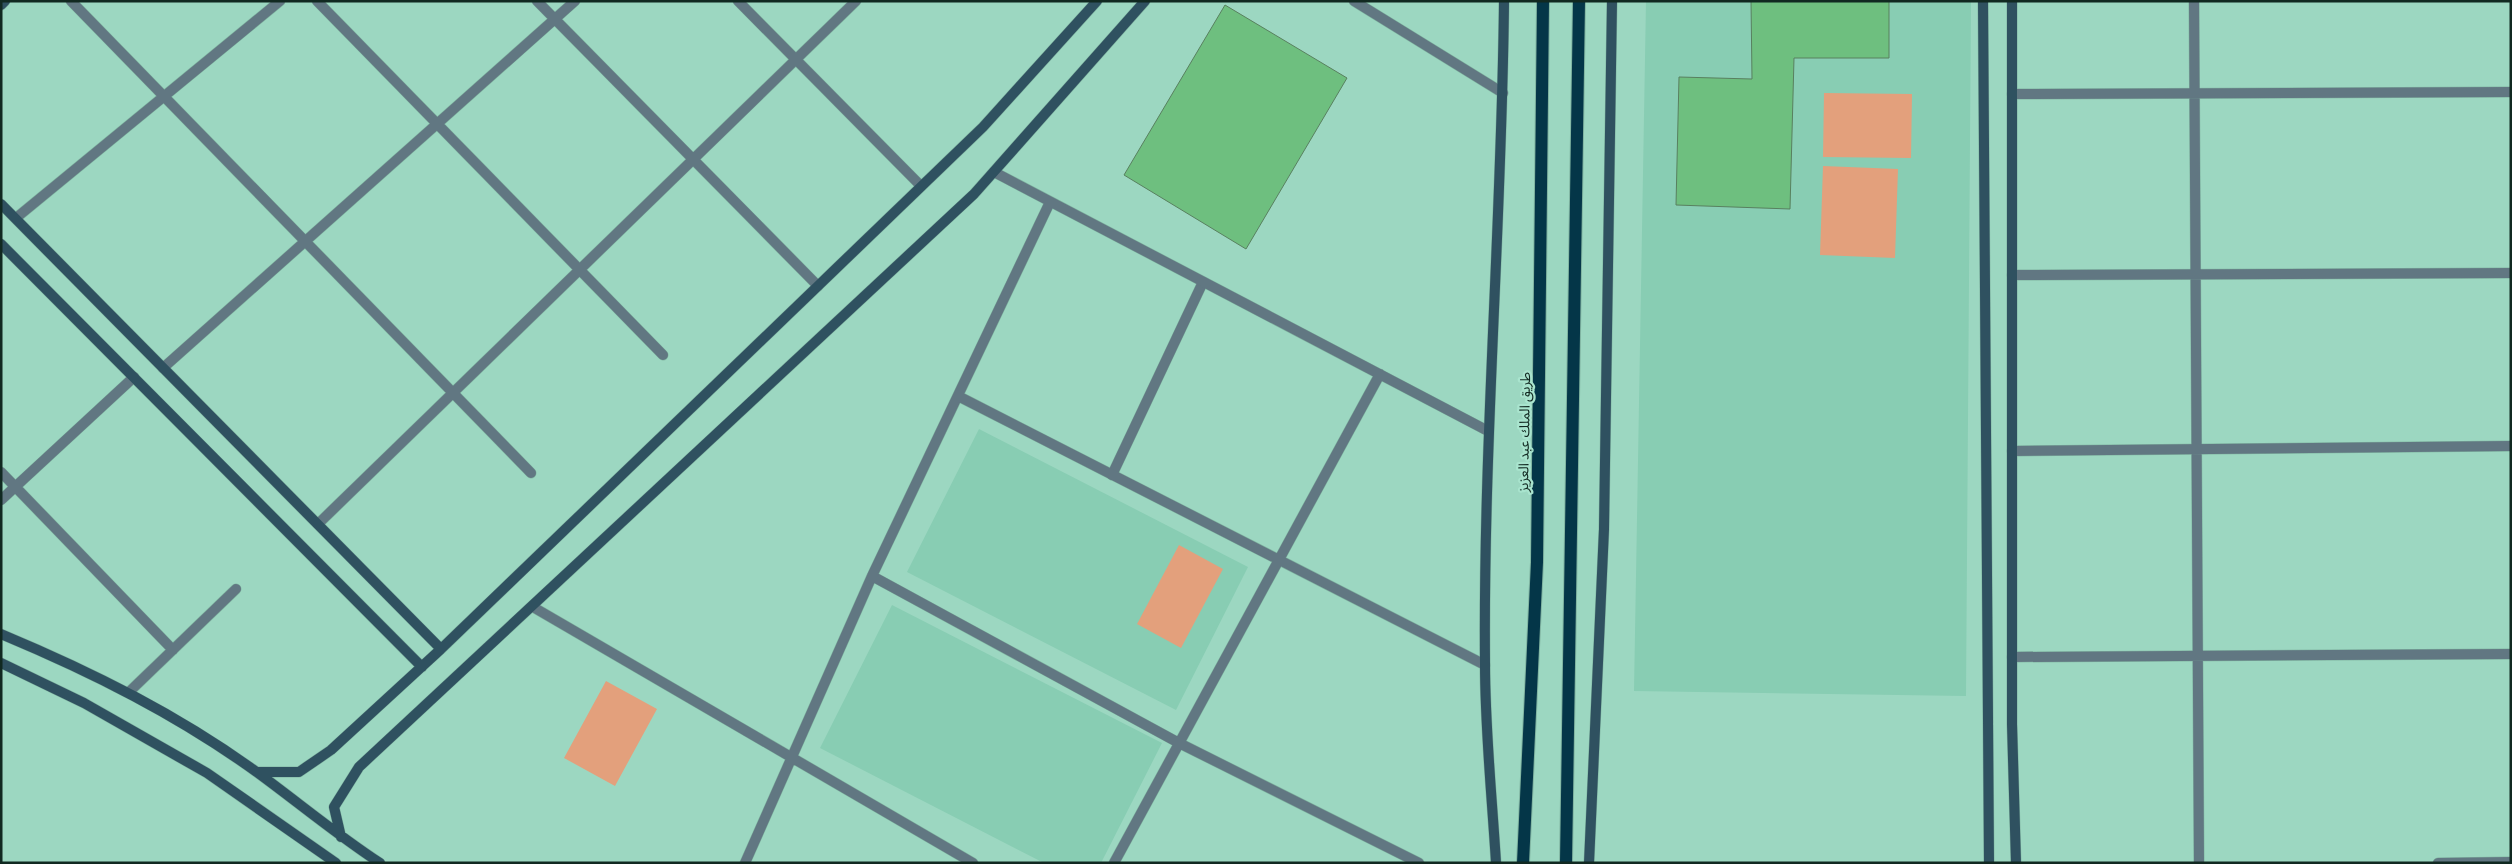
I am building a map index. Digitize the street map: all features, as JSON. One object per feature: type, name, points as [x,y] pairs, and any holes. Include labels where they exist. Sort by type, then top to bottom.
[{"type":"main road","name":"طريق الملك عبد العزيز","points":[[1523,863],[1538,562],[1543,1]]},
{"type":"main road","points":[[1566,863],[1579,1]]},
{"type":"street","points":[[1,4],[5,1]]},
{"type":"street","points":[[71,1],[531,473]]},
{"type":"street","points":[[16,218],[280,1]]},
{"type":"street","points":[[317,1],[663,355]]},
{"type":"street","points":[[536,1],[818,286]]},
{"type":"street","points":[[164,368],[575,1]]},
{"type":"street","points":[[738,1],[921,186]]},
{"type":"street","points":[[318,524],[856,1]]},
{"type":"street","points":[[257,772],[299,772],[331,750],[441,649],[983,127],[1097,1]]},
{"type":"street","points":[[341,837],[334,807],[359,767],[533,607],[974,194],[1145,1]]},
{"type":"street","points":[[1354,1],[1503,93]]},
{"type":"street","points":[[1496,863],[1485,665],[1488,431],[1503,93],[1504,1]]},
{"type":"street","points":[[1589,863],[1604,529],[1612,1]]},
{"type":"street","points":[[1983,1],[1989,863]]},
{"type":"street","points":[[2012,1],[2012,657],[2016,863]]},
{"type":"street","points":[[2194,1],[2199,863]]},
{"type":"street","points":[[2012,94],[2511,92]]},
{"type":"street","points":[[994,172],[1488,431]]},
{"type":"street","points":[[745,863],[872,576],[1050,202]]},
{"type":"street","points":[[1,204],[441,649]]},
{"type":"street","points":[[1,244],[422,666]]},
{"type":"street","points":[[2012,275],[2511,272]]},
{"type":"street","points":[[1112,475],[1203,282]]},
{"type":"street","points":[[1114,863],[1380,374]]},
{"type":"street","points":[[1,500],[134,377]]},
{"type":"street","points":[[958,396],[1485,665]]},
{"type":"street","points":[[2012,451],[2511,446]]},
{"type":"street","points":[[1,472],[172,650]]},
{"type":"street","points":[[872,576],[1179,743],[1419,863]]},
{"type":"street","points":[[130,692],[236,589]]},
{"type":"street","points":[[533,607],[973,863]]},
{"type":"street","points":[[1,634],[70,663],[130,692],[257,772],[341,837],[380,863]]},
{"type":"street","points":[[2012,657],[2511,654]]},
{"type":"street","points":[[1,663],[84,702],[207,773],[336,863]]},
{"type":"street","points":[[2438,863],[2511,862]]},
{"type":"shaded area","points":[[1646,1],[1971,1],[1966,696],[1634,691]]},
{"type":"shaded area","points":[[1824,93],[1912,94],[1911,158],[1823,157]]},
{"type":"shaded area","points":[[1823,166],[1898,169],[1895,258],[1820,255]]},
{"type":"shaded area","points":[[979,429],[1248,567],[1176,710],[907,572]]},
{"type":"shaded area","points":[[1179,545],[1223,569],[1181,648],[1137,624]]},
{"type":"shaded area","points":[[892,605],[1162,743],[1101,863],[1044,863],[820,748]]},
{"type":"shaded area","points":[[606,681],[657,709],[615,786],[564,758]]},
{"type":"building","points":[[1751,1],[1889,1],[1889,58],[1794,58],[1790,209],[1676,205],[1679,77],[1752,79]]},
{"type":"building","points":[[1225,5],[1347,78],[1246,249],[1124,175]]}]
